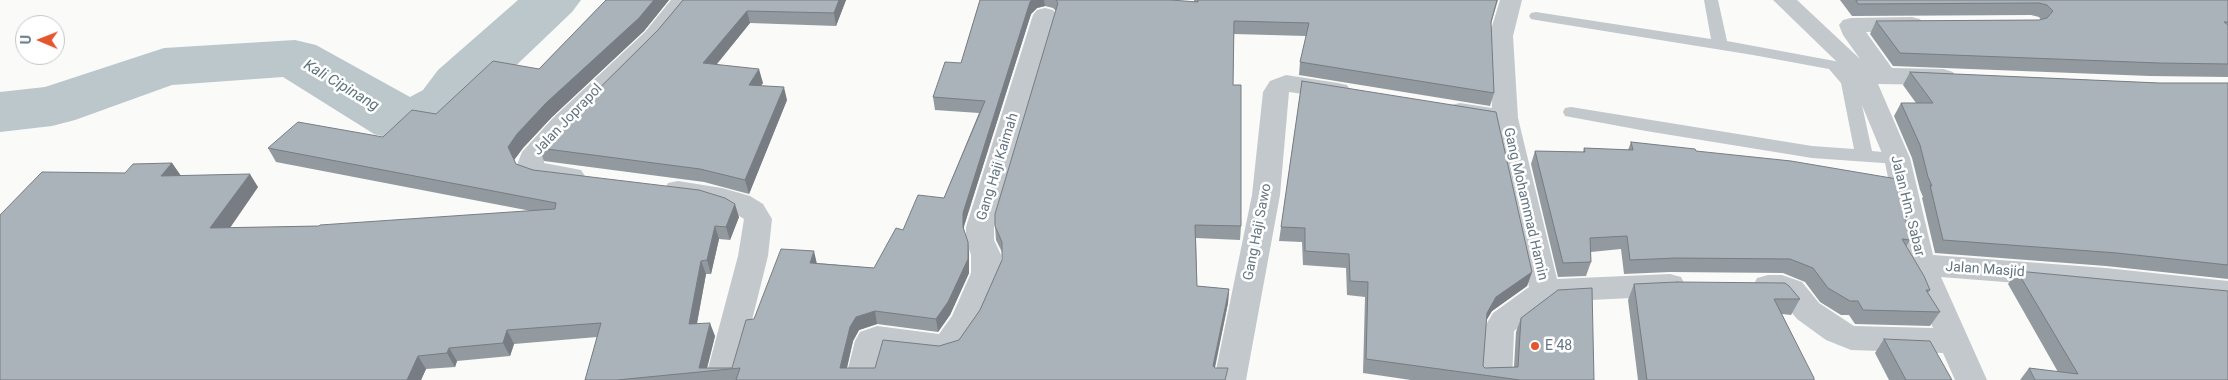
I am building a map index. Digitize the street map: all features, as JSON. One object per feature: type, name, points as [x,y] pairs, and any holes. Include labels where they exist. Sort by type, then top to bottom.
[{"type":"street","name":"Jalan Joprapol","points":[[598,179],[539,173],[534,171],[529,161],[562,124],[653,37],[683,0]]},
{"type":"street","name":"Gang Mohammad Hamin","points":[[1511,0],[1502,36],[1505,118],[1544,290]]},
{"type":"street","name":"Jalan Hm. Sabar","points":[[1784,0],[1846,56],[1875,76],[1897,158],[1921,265],[1971,380]]},
{"type":"street","name":"Gang Haji Kaimah","points":[[861,380],[872,341],[877,338],[941,346],[949,343],[965,322],[986,273],[986,255],[980,240],[980,227],[1045,15]]},
{"type":"street","points":[[1934,24],[1851,25],[1875,76],[1965,78]]},
{"type":"street","name":"Gang Haji Sawo","points":[[1230,380],[1266,195],[1276,92],[1280,85],[1286,83],[1364,95]]},
{"type":"street","points":[[1439,107],[1505,118]]},
{"type":"street","points":[[656,186],[722,197],[740,203],[753,211],[758,219],[753,256],[721,380]]},
{"type":"street","name":"Jalan Masjid","points":[[1921,265],[2106,279],[2228,292]]},
{"type":"street","points":[[1496,380],[1497,336],[1499,328],[1504,321],[1544,290],[1698,285]]},
{"type":"street","points":[[1744,286],[1782,286],[1791,290],[1808,310],[1838,332],[1851,338],[1955,341]]},
{"type":"lane","points":[[1711,0],[1720,44]]},
{"type":"lane","points":[[1536,16],[1720,44],[1834,65],[1850,82],[1864,155]]},
{"type":"lane","points":[[1572,112],[1646,126],[1812,152],[1897,158]]},
{"type":"building","points":[[606,0],[654,0],[639,18],[546,103],[517,134],[508,147],[516,164],[533,170],[699,190],[725,198],[735,204],[726,227],[715,226],[707,260],[701,261],[689,324],[710,323],[699,368],[732,368],[746,320],[754,319],[781,249],[814,251],[810,263],[874,268],[896,228],[903,230],[918,195],[944,198],[985,101],[933,97],[945,62],[961,63],[980,0],[1032,0],[963,213],[963,227],[968,242],[968,259],[948,302],[936,319],[875,311],[856,317],[850,327],[840,368],[875,368],[883,340],[939,346],[959,340],[980,310],[1002,260],[1002,242],[995,226],[995,214],[1058,3],[1056,0],[1171,0],[1198,2],[1198,0],[1497,0],[1491,22],[1494,93],[1300,62],[1309,23],[1234,21],[1233,85],[1241,85],[1241,226],[1195,225],[1197,286],[1229,289],[1213,366],[1215,368],[1228,368],[1225,380],[736,380],[740,368],[617,380],[585,380],[601,323],[507,330],[503,343],[449,348],[447,353],[418,356],[407,380],[0,380],[0,215],[42,172],[125,173],[133,164],[172,163],[161,176],[250,174],[210,228],[319,226],[555,209],[556,203],[268,148],[298,122],[383,137],[412,110],[436,114],[493,61],[539,69]]},
{"type":"building","points":[[683,0],[839,0],[834,13],[747,11],[703,63],[759,69],[749,85],[784,87],[745,180],[700,169],[539,148],[658,30]]},
{"type":"building","points":[[1856,0],[2228,0],[2228,22],[2224,22],[2228,25],[2228,64],[1900,53],[1876,21],[2039,20],[2047,18],[2053,11],[2047,5],[2039,3],[1858,4]]},
{"type":"building","points":[[1910,72],[2159,83],[2228,83],[2228,265],[2117,253],[1943,240],[1930,185],[1932,186],[1920,145],[1901,103],[1933,103]]},
{"type":"building","points":[[1302,81],[1496,112],[1532,272],[1496,297],[1487,313],[1483,366],[1485,368],[1518,367],[1521,318],[1558,290],[1592,288],[1594,380],[1520,380],[1366,359],[1368,282],[1350,281],[1349,254],[1305,251],[1305,228],[1281,227]]},
{"type":"building","points":[[1631,142],[1791,161],[1897,179],[1910,240],[1902,239],[1924,276],[1930,290],[1926,290],[1940,312],[1863,310],[1858,301],[1850,301],[1828,288],[1813,268],[1790,259],[1676,258],[1630,260],[1627,236],[1590,238],[1591,262],[1563,263],[1535,151],[1585,152],[1584,148],[1633,150]]},
{"type":"building","points":[[2017,271],[2228,291],[2228,380],[2035,380],[2029,368],[2078,374]]},
{"type":"building","points":[[1677,282],[1785,283],[1800,299],[1774,299],[1814,380],[1647,380],[1634,284]]},
{"type":"building","points":[[1884,339],[1930,341],[1952,380],[1906,380]]},
{"type":"waterway","name":"Kali Cipinang","points":[[0,112],[52,106],[164,67],[295,58],[397,119],[424,117],[445,104],[460,84],[552,0]]},
{"type":"place","name":"E 48","points":[[1535,346]]}]
